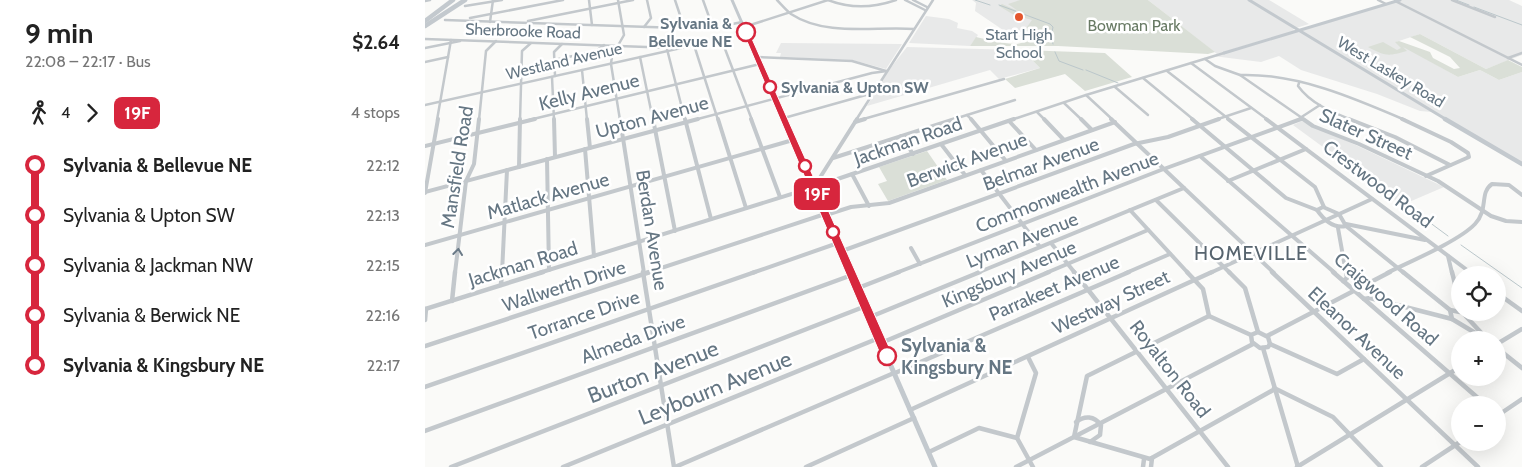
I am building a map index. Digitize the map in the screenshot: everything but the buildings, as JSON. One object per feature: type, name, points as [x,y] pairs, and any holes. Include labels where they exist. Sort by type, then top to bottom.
[{"type":"highway","points":[[425,19],[447,0]]},
{"type":"highway","points":[[425,19],[453,0]]},
{"type":"highway","points":[[425,26],[459,0]]},
{"type":"highway","points":[[425,26],[465,0]]},
{"type":"main road","points":[[732,0],[935,467]]},
{"type":"main road","name":"West Laskey Road","points":[[1249,0],[1522,164]]},
{"type":"main road","name":"Jackman Road","points":[[1224,53],[1400,0]]},
{"type":"street","points":[[425,1],[430,0]]},
{"type":"street","points":[[494,1],[465,6],[502,0]]},
{"type":"street","points":[[468,20],[563,0]]},
{"type":"street","points":[[569,0],[462,20],[445,20],[592,25],[623,28],[629,26],[713,28],[742,22]]},
{"type":"street","points":[[589,0],[592,25]]},
{"type":"street","points":[[521,22],[618,1],[633,0]]},
{"type":"street","points":[[644,27],[651,18],[647,0]]},
{"type":"street","points":[[674,28],[681,19],[675,0]]},
{"type":"street","points":[[703,0],[713,28]]},
{"type":"street","points":[[777,0],[788,13],[825,27],[914,29]]},
{"type":"street","points":[[744,27],[828,0],[841,5],[861,7],[879,5],[896,0]]},
{"type":"street","points":[[905,0],[926,8]]},
{"type":"street","points":[[913,0],[926,8]]},
{"type":"street","points":[[814,187],[926,8],[933,0]]},
{"type":"street","points":[[1378,0],[1386,4]]},
{"type":"street","points":[[1452,0],[1495,17]]},
{"type":"street","points":[[490,21],[494,1]]},
{"type":"street","points":[[611,64],[612,56],[623,38],[618,1]]},
{"type":"street","points":[[1395,2],[1522,65]]},
{"type":"street","points":[[547,23],[546,20],[553,16]]},
{"type":"street","name":"Sherbrooke Road","points":[[425,38],[451,41],[604,45],[667,49]]},
{"type":"street","points":[[425,192],[451,41]]},
{"type":"street","name":"Sherbrooke Road","points":[[425,48],[451,41]]},
{"type":"street","name":"Mansfield Road","points":[[452,301],[466,181],[474,164],[486,51],[496,41]]},
{"type":"street","points":[[722,41],[780,197]]},
{"type":"street","name":"Westland Avenue","points":[[425,105],[611,64],[667,49],[708,42]]},
{"type":"street","points":[[519,167],[522,52],[531,43]]},
{"type":"street","points":[[555,157],[554,52],[562,44]]},
{"type":"street","points":[[554,60],[599,50],[604,45]]},
{"type":"street","points":[[694,45],[746,208]]},
{"type":"street","points":[[667,49],[711,219]]},
{"type":"street","name":"Jackman Road","points":[[426,309],[814,187],[1115,86],[1224,53]]},
{"type":"street","points":[[1508,58],[1522,53]]},
{"type":"street","points":[[425,62],[448,57]]},
{"type":"street","points":[[640,57],[675,231]]},
{"type":"street","points":[[757,57],[852,61],[887,71]]},
{"type":"street","name":"Slater Street","points":[[1205,59],[1215,66],[1240,75],[1300,118],[1446,186],[1483,211],[1502,220],[1522,222]]},
{"type":"street","name":"Crestwood Road","points":[[1191,63],[1462,266]]},
{"type":"street","name":"Berdan Avenue","points":[[611,64],[674,467]]},
{"type":"street","name":"Kelly Avenue","points":[[425,146],[760,64]]},
{"type":"street","points":[[871,66],[874,73],[882,79]]},
{"type":"street","points":[[582,70],[586,107],[589,198],[594,256]]},
{"type":"street","name":"Upton Avenue","points":[[425,192],[887,71]]},
{"type":"street","points":[[1167,71],[1315,187],[1324,207],[1339,214],[1346,225],[1450,310],[1451,314]]},
{"type":"street","points":[[1240,75],[1253,73],[1299,83],[1336,94],[1385,112],[1438,136],[1468,153],[1469,157],[1426,176]]},
{"type":"street","points":[[1143,78],[1288,199],[1317,210],[1324,221],[1338,228],[1346,225],[1427,240]]},
{"type":"street","points":[[855,122],[1004,79]]},
{"type":"street","points":[[1299,83],[1298,86],[1302,93],[1320,105],[1341,116],[1396,138],[1449,165]]},
{"type":"street","points":[[1115,86],[1148,115]]},
{"type":"street","points":[[784,118],[873,93]]},
{"type":"street","name":"Eleanor Avenue","points":[[1086,96],[1407,400],[1451,438]]},
{"type":"street","points":[[833,158],[1015,100]]},
{"type":"street","points":[[1064,103],[1092,130]]},
{"type":"street","name":"Commonwealth Avenue","points":[[858,288],[1288,123],[1300,118],[1320,105]]},
{"type":"street","name":"Belmar Avenue","points":[[841,251],[1137,143],[1168,137],[1251,108]]},
{"type":"street","points":[[1037,112],[1065,140]]},
{"type":"street","points":[[967,115],[1006,161]]},
{"type":"street","points":[[1009,121],[1036,150]]},
{"type":"street","name":"Berwick Avenue","points":[[826,214],[851,207],[889,202],[1115,122]]},
{"type":"street","points":[[901,136],[913,154]]},
{"type":"street","name":"Matlack Avenue","points":[[425,246],[793,140]]},
{"type":"street","points":[[941,144],[965,175]]},
{"type":"street","points":[[1228,181],[1306,149]]},
{"type":"street","name":"Craigwood Road","points":[[1199,156],[1476,396]]},
{"type":"street","points":[[547,160],[549,270]]},
{"type":"street","points":[[501,285],[507,170]]},
{"type":"street","points":[[981,170],[1040,247]]},
{"type":"street","points":[[852,174],[869,206]]},
{"type":"street","points":[[1267,336],[1438,248],[1469,230],[1483,211],[1485,192],[1491,185],[1499,183],[1508,184],[1516,188],[1522,195]]},
{"type":"street","name":"Lyman Avenue","points":[[870,317],[1184,188]]},
{"type":"street","name":"Westway Street","points":[[911,410],[1372,199]]},
{"type":"street","points":[[1156,200],[1245,288],[1258,332]]},
{"type":"street","points":[[1317,210],[1324,207]]},
{"type":"street","points":[[1130,210],[1204,291],[1209,316]]},
{"type":"street","name":"Wallwerth Drive","points":[[425,346],[826,214]]},
{"type":"street","points":[[1338,228],[1347,278],[1343,281]]},
{"type":"street","name":"Kingsbury Avenue","points":[[880,341],[1148,230]]},
{"type":"street","name":"Royalton Road","points":[[1051,242],[1228,467]]},
{"type":"street","name":"Torrance Drive","points":[[425,387],[838,243]]},
{"type":"street","points":[[911,248],[920,264]]},
{"type":"street","name":"Parrakeet Avenue","points":[[674,467],[1170,254]]},
{"type":"street","points":[[1448,256],[1451,268]]},
{"type":"street","name":"Almeda Drive","points":[[425,432],[852,275]]},
{"type":"street","points":[[1364,299],[1370,298],[1451,319]]},
{"type":"street","points":[[1506,299],[1522,311]]},
{"type":"street","name":"Burton Avenue","points":[[451,467],[865,306]]},
{"type":"street","points":[[425,320],[426,309]]},
{"type":"street","points":[[1209,316],[1251,335],[1258,332],[1267,336],[1270,344],[1337,374],[1365,360]]},
{"type":"street","points":[[1074,437],[1087,376],[1209,316]]},
{"type":"street","points":[[1455,321],[1472,331]]},
{"type":"street","points":[[1469,321],[1479,331]]},
{"type":"street","points":[[1506,339],[1522,329]]},
{"type":"street","points":[[1251,335],[1253,344]]},
{"type":"street","name":"Leybourn Avenue","points":[[563,467],[880,341]]},
{"type":"street","points":[[1016,467],[1253,344],[1263,348]]},
{"type":"street","points":[[1263,348],[1270,344]]},
{"type":"street","points":[[1263,348],[1297,467],[1449,373]]},
{"type":"street","points":[[1506,355],[1522,368]]},
{"type":"street","points":[[1027,357],[1036,373],[1017,438],[1033,467]]},
{"type":"street","points":[[1074,437],[1144,459],[1152,458],[1275,389]]},
{"type":"street","points":[[1275,389],[1333,417],[1381,467]]},
{"type":"street","points":[[1506,410],[1522,399]]},
{"type":"street","points":[[1076,422],[1087,417],[1100,423]]},
{"type":"street","points":[[806,467],[914,418]]},
{"type":"street","points":[[1090,442],[1100,435],[1100,423]]},
{"type":"street","points":[[929,452],[979,428],[1017,438]]},
{"type":"street","points":[[1422,467],[1451,447]]},
{"type":"street","name":"Eleanor Avenue","points":[[1464,451],[1478,467]]},
{"type":"street","points":[[1151,467],[1152,458]]},
{"type":"street","points":[[1143,467],[1144,459]]},
{"type":"shaded area","name":"Start High School","points":[[972,0],[1065,0],[1057,42],[1020,32],[1003,30],[975,11],[976,3]]},
{"type":"shaded area","points":[[1148,0],[1269,0],[1309,24],[1293,29],[1295,31],[1400,0],[1509,0],[1522,6],[1522,55],[1486,69],[1420,34],[1396,42],[1458,77],[1480,70],[1499,80],[1522,72],[1522,164],[1432,112],[1420,111],[1377,94],[1301,70],[1279,56],[1261,62],[1213,56],[1280,35],[1217,54]]},
{"type":"shaded area","points":[[926,16],[949,19],[958,23],[957,28],[972,31],[978,35],[970,46],[909,43]]},
{"type":"shaded area","points":[[781,43],[902,44],[886,69],[852,60],[780,57],[781,53],[776,53]]},
{"type":"shaded area","points":[[907,47],[1022,50],[1040,68],[999,79],[990,70],[867,106],[889,70]]},
{"type":"shaded area","points":[[1302,121],[1444,187],[1402,205],[1293,125]]},
{"type":"green space","name":"Bowman Park","points":[[1020,0],[1148,0],[1215,52],[1208,54],[1058,46],[970,46],[976,37],[1012,44],[1033,41],[1033,34],[1024,31],[1032,20],[1014,15],[999,6],[1002,4],[1018,11],[1008,4]]},
{"type":"green space","points":[[1420,34],[1486,69],[1508,60],[1522,67],[1522,72],[1499,80],[1480,70],[1458,77],[1403,47],[1407,51],[1387,55],[1368,47],[1383,42],[1397,50],[1401,48],[1395,42],[1399,41],[1430,52],[1433,58],[1454,69],[1460,68],[1450,57],[1410,37]]},
{"type":"green space","points":[[1022,50],[1105,53],[1132,77],[1085,91],[1065,74],[1015,88],[1005,79],[1040,68]]},
{"type":"green space","points":[[927,151],[947,180],[888,201],[878,184],[887,181],[879,167]]},
{"type":"waterway","points":[[975,0],[990,5]]},
{"type":"waterway","points":[[1456,0],[1469,5]]},
{"type":"waterway","points":[[999,5],[1050,24],[1053,27],[1051,37],[1053,44]]},
{"type":"waterway","points":[[1474,7],[1522,25]]},
{"type":"waterway","points":[[1055,52],[1059,61],[1083,70]]},
{"type":"waterway","points":[[1086,70],[1118,83]]},
{"type":"waterway","points":[[1406,205],[1448,236]]},
{"type":"waterway","points":[[1461,245],[1522,288]]},
{"type":"bus line","name":"19F","points":[[746,32],[887,356]]},
{"type":"place","name":"Start High School","points":[[1019,17]]},
{"type":"place","name":"Sylvania & Bellevue NE","points":[[746,32]]},
{"type":"place","name":"Sylvania & Upton SW","points":[[770,87]]},
{"type":"place","name":"Sylvania & Kingsbury NE","points":[[887,356]]},
{"type":"district","name":"HOMEVILLE","points":[[1251,253]]}]
